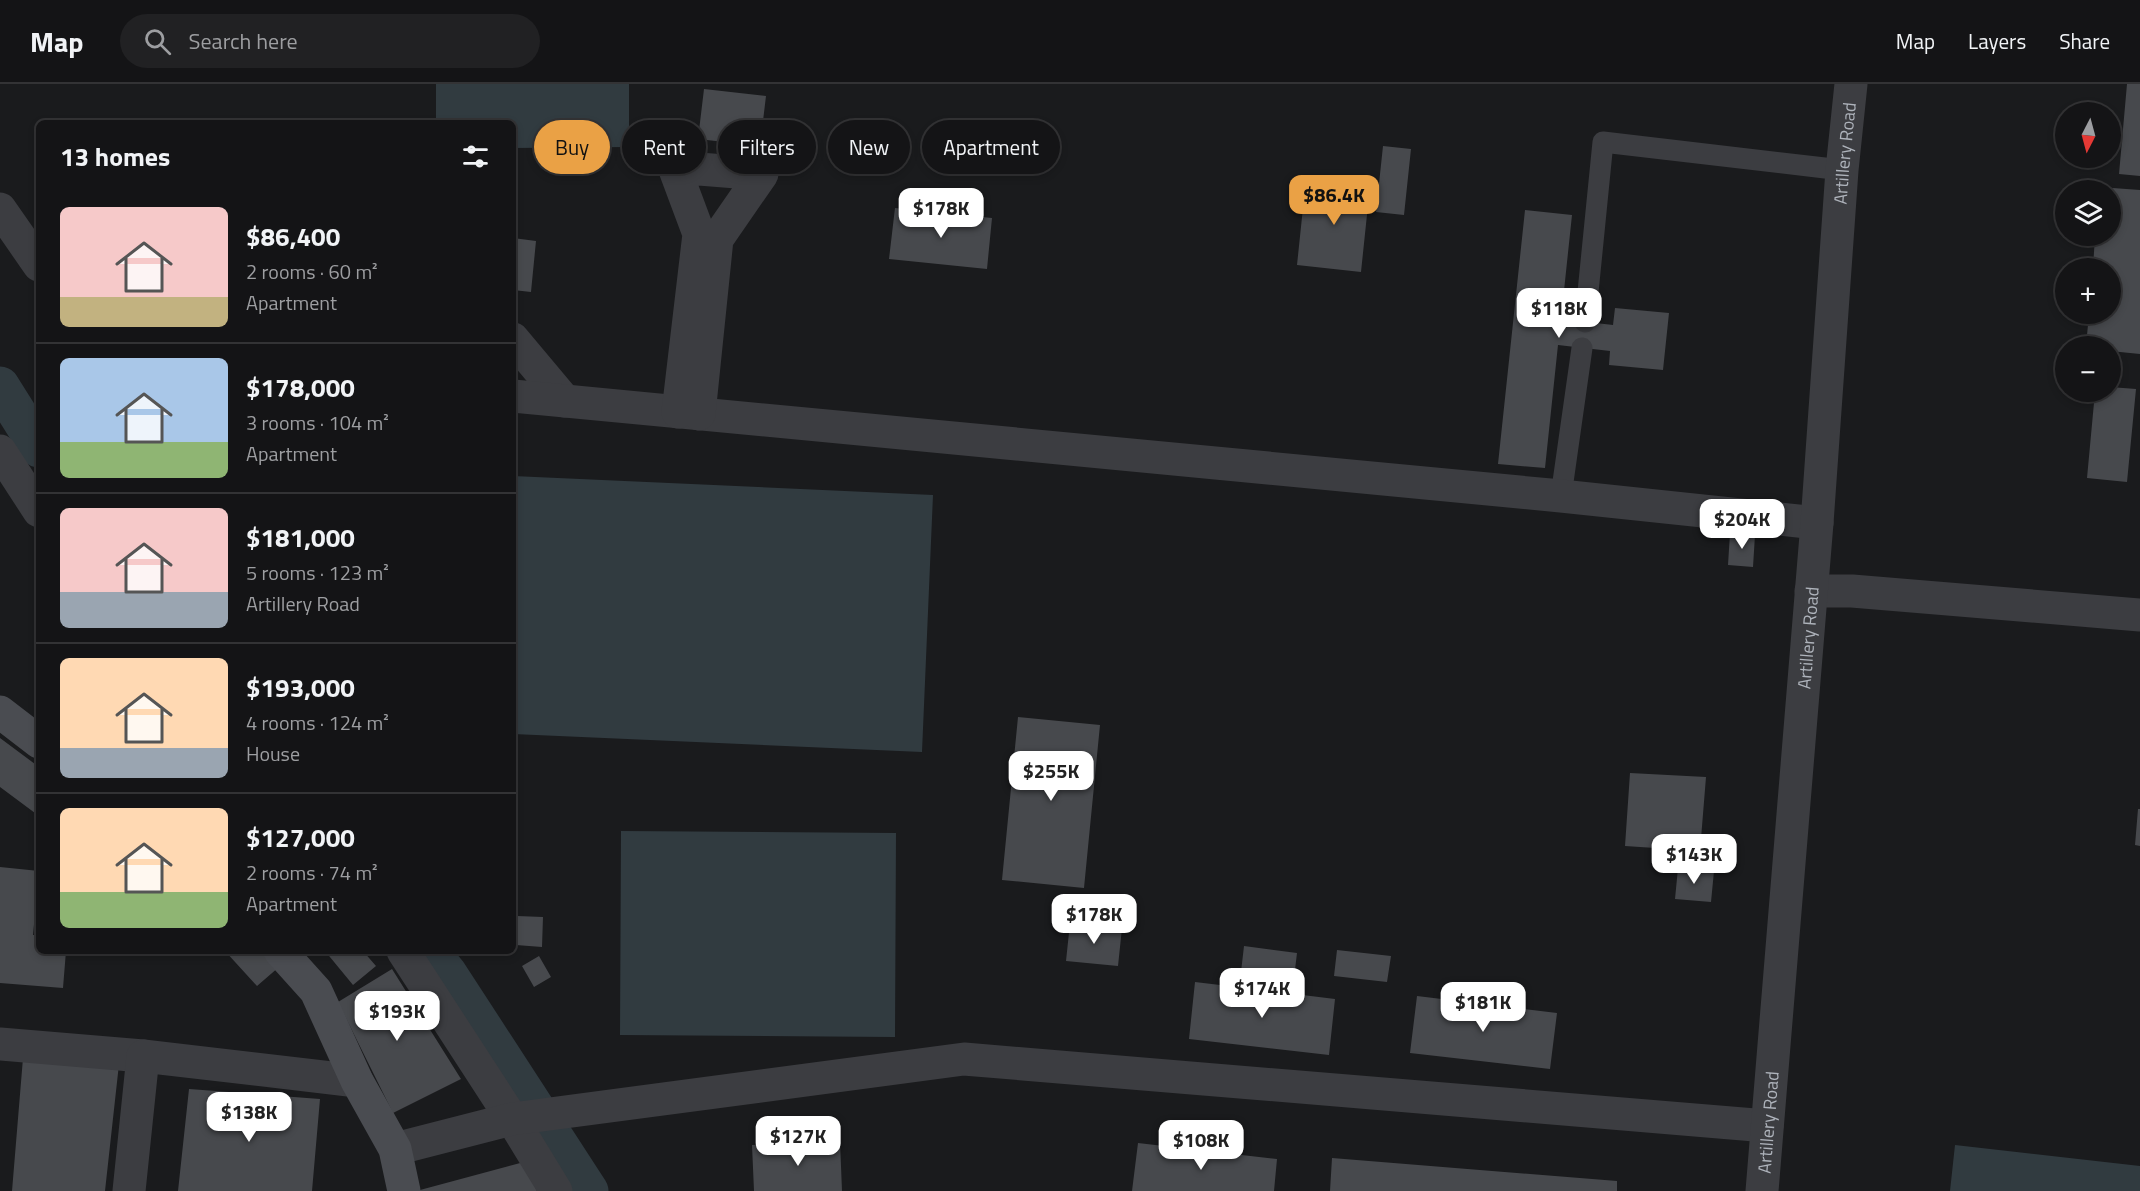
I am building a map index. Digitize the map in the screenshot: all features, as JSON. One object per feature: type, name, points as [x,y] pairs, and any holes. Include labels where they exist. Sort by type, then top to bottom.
[{"type":"street","name":"Artillery Road","points":[[1762,1191],[1817,523],[1842,170],[1851,84]]},
{"type":"street","points":[[675,167],[762,174],[717,239],[688,413],[699,234],[675,167]]},
{"type":"street","points":[[0,209],[36,261]]},
{"type":"street","points":[[516,343],[565,401]]},
{"type":"street","points":[[516,396],[1561,496],[1817,523]]},
{"type":"street","points":[[0,451],[36,506]]},
{"type":"street","points":[[1811,591],[1852,591],[2140,615]]},
{"type":"street","points":[[0,712],[36,740]]},
{"type":"street","points":[[283,954],[316,991],[357,1081],[395,1149],[404,1191]]},
{"type":"street","points":[[405,954],[514,1119],[556,1191]]},
{"type":"street","points":[[0,1044],[143,1056],[357,1081]]},
{"type":"street","points":[[129,1191],[143,1056]]},
{"type":"street","points":[[395,1149],[514,1119],[964,1059],[1767,1126]]},
{"type":"lane","points":[[1585,322],[1603,142],[1842,170]]},
{"type":"lane","points":[[1561,496],[1582,348]]},
{"type":"shaded area","points":[[436,84],[629,84],[629,120],[622,120],[622,147],[610,147],[610,120],[534,120],[534,148],[516,148],[516,120],[436,120]]},
{"type":"shaded area","points":[[516,476],[933,495],[922,752],[516,734]]},
{"type":"shaded area","points":[[621,831],[896,833],[895,1037],[620,1035]]},
{"type":"shaded area","points":[[1955,1145],[2140,1166],[2140,1191],[1950,1191]]},
{"type":"building","points":[[2127,84],[2140,84],[2140,176],[2119,174]]},
{"type":"building","points":[[704,89],[766,96],[763,120],[718,120],[718,141],[706,140],[706,120],[700,120]]},
{"type":"building","points":[[1383,146],[1411,149],[1404,215],[1376,212]]},
{"type":"building","points":[[1306,179],[1370,186],[1361,272],[1297,265]]},
{"type":"building","points":[[2121,189],[2140,190],[2140,354],[2121,352],[2121,336],[2087,336],[2088,324],[2121,324],[2121,258],[2094,258],[2094,246],[2121,246]]},
{"type":"building","points":[[895,208],[992,218],[987,269],[889,259]]},
{"type":"building","points":[[1525,210],[1572,215],[1561,319],[1613,325],[1615,308],[1669,313],[1663,370],[1609,365],[1610,351],[1558,345],[1545,468],[1498,464]]},
{"type":"building","points":[[516,238],[536,241],[531,292],[516,290]]},
{"type":"building","points":[[2121,388],[2136,389],[2127,482],[2087,478],[2094,402],[2121,402]]},
{"type":"building","points":[[1730,533],[1755,535],[1753,567],[1728,565]]},
{"type":"building","points":[[1018,717],[1100,725],[1084,888],[1002,880]]},
{"type":"building","points":[[0,738],[36,765],[36,814],[0,787]]},
{"type":"building","points":[[1630,773],[1706,777],[1700,851],[1625,846]]},
{"type":"building","points":[[2138,809],[2140,809],[2140,846],[2135,845]]},
{"type":"building","points":[[0,867],[36,871],[36,914],[33,935],[36,935],[36,954],[66,954],[63,988],[0,983]]},
{"type":"building","points":[[1678,868],[1714,871],[1711,902],[1675,899]]},
{"type":"building","points":[[517,916],[543,917],[542,947],[516,945]]},
{"type":"building","points":[[1070,923],[1122,928],[1118,966],[1066,961]]},
{"type":"building","points":[[1244,946],[1297,953],[1294,978],[1241,972]]},
{"type":"building","points":[[1337,950],[1391,956],[1387,982],[1334,976]]},
{"type":"building","points":[[228,954],[268,954],[279,967],[257,986]]},
{"type":"building","points":[[327,954],[366,954],[376,966],[353,985]]},
{"type":"building","points":[[539,956],[551,977],[534,987],[522,966]]},
{"type":"building","points":[[392,969],[461,1079],[393,1113],[338,1002]]},
{"type":"building","points":[[1195,982],[1335,999],[1329,1055],[1189,1039]]},
{"type":"building","points":[[1417,996],[1557,1013],[1550,1069],[1410,1053]]},
{"type":"building","points":[[23,1058],[119,1064],[105,1191],[12,1191]]},
{"type":"building","points":[[189,1089],[320,1099],[312,1191],[178,1191]]},
{"type":"building","points":[[840,1141],[842,1191],[754,1191],[752,1145]]},
{"type":"building","points":[[1138,1143],[1277,1159],[1274,1191],[1132,1191]]},
{"type":"building","points":[[1332,1158],[1617,1181],[1617,1191],[1330,1191]]},
{"type":"building","points":[[524,1162],[537,1191],[420,1191],[420,1190]]},
{"type":"waterway","points":[[0,386],[36,443]]},
{"type":"waterway","points":[[431,954],[448,974],[589,1191]]}]
